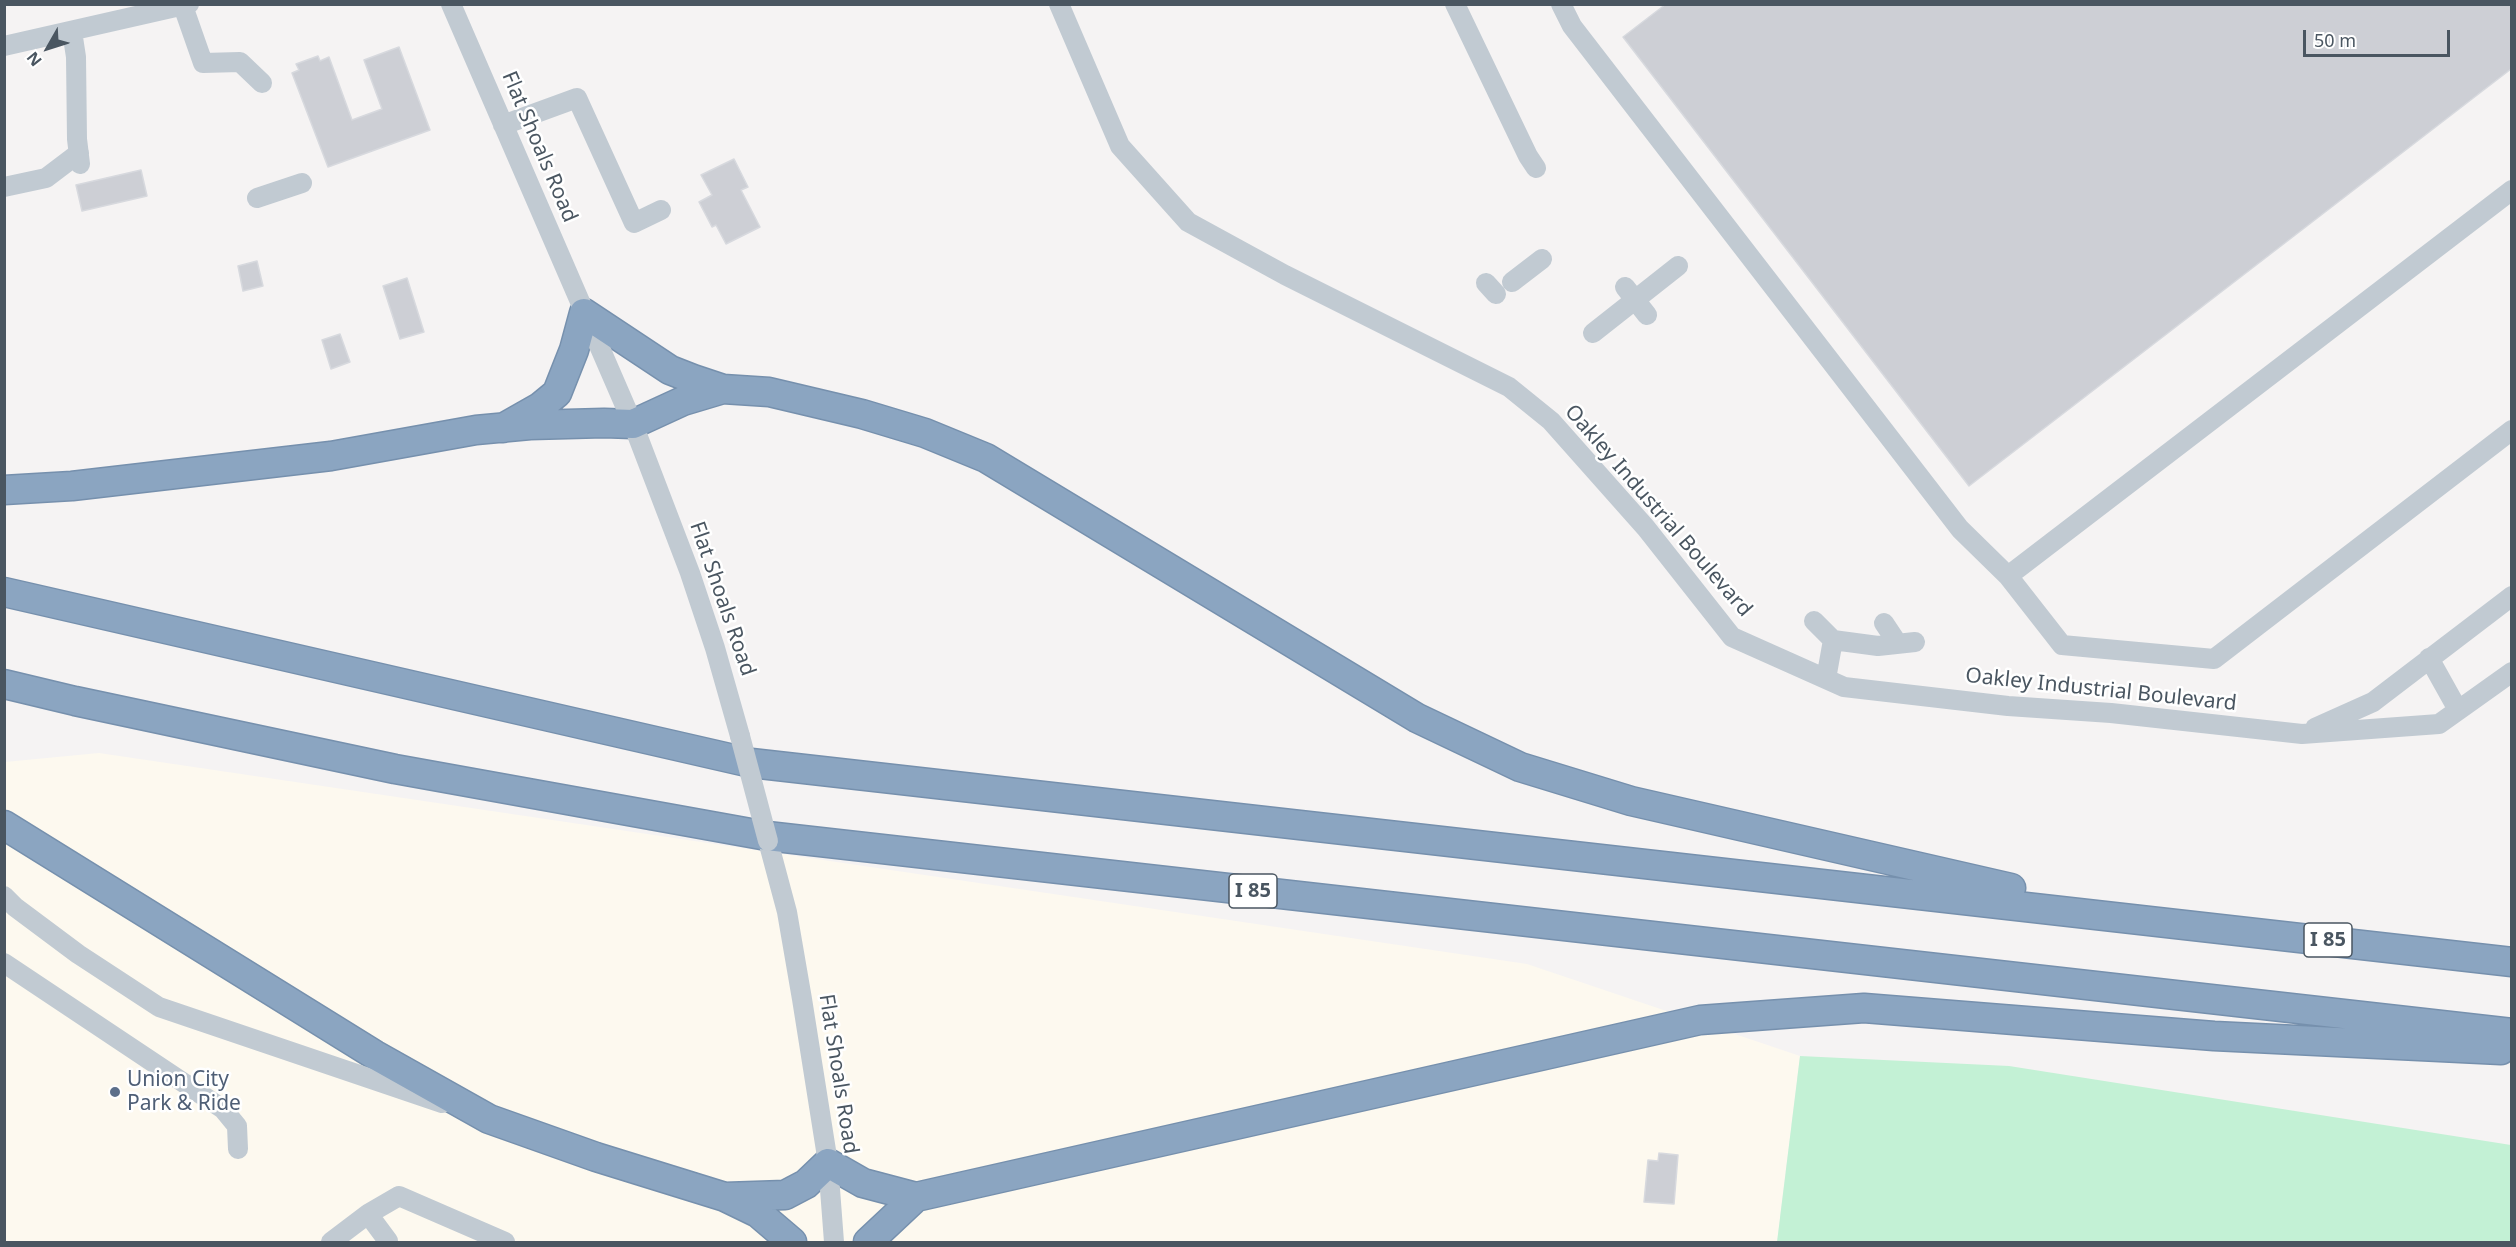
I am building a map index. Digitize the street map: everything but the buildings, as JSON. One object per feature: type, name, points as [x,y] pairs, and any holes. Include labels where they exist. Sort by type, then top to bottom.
[{"type":"highway","points":[[503,428],[540,407],[557,393],[574,351],[584,313],[670,370],[723,388],[769,392],[862,414],[925,433],[986,458],[1417,717],[1520,767],[1631,801],[2144,919]]},
{"type":"highway","points":[[4,490],[72,486],[331,456],[476,430],[604,423],[633,424],[684,401],[723,388]]},
{"type":"highway","name":"I 85","points":[[4,592],[751,763],[2511,962]]},
{"type":"highway","name":"I 85","points":[[4,684],[395,769],[767,836],[2511,1034]]},
{"type":"highway","points":[[4,825],[375,1055],[489,1119],[596,1157],[725,1197],[758,1213],[792,1242]]},
{"type":"highway","points":[[725,1197],[785,1195],[806,1184],[828,1163],[863,1183],[916,1197],[1700,1020],[1864,1008],[2214,1036],[2511,1050]]},
{"type":"highway","points":[[868,1242],[916,1197]]},
{"type":"street","name":"Flat Shoals Road","points":[[451,4],[633,424],[690,573],[715,648],[787,912],[828,1163],[834,1242]]},
{"type":"street","name":"Oakley Industrial Boulevard","points":[[1059,4],[1120,146],[1188,222],[1285,275],[1509,387],[1551,421],[1646,528],[1732,637],[1844,687],[2302,734],[2439,724],[2511,672]]},
{"type":"street","points":[[1455,4],[1528,156],[1536,168]]},
{"type":"street","points":[[1561,4],[1572,26],[1960,529],[2008,576],[2062,645],[2214,659],[2511,430]]},
{"type":"street","points":[[4,46],[72,31],[123,12],[186,5],[203,63],[240,62],[262,82]]},
{"type":"street","points":[[4,187],[46,178],[80,159],[76,57],[72,31]]},
{"type":"street","points":[[503,125],[577,98],[634,223],[661,210]]},
{"type":"street","points":[[257,198],[302,183]]},
{"type":"street","points":[[2008,576],[2511,190]]},
{"type":"street","points":[[1512,282],[1542,260]]},
{"type":"street","points":[[1593,333],[1630,293],[1678,266]]},
{"type":"street","points":[[1630,293],[1647,315]]},
{"type":"street","points":[[2302,734],[2373,702],[2511,596]]},
{"type":"street","points":[[1814,621],[1833,640],[1878,646],[1906,643],[1884,623]]},
{"type":"street","points":[[1826,679],[1833,640]]},
{"type":"street","points":[[2429,658],[2458,710]]},
{"type":"street","points":[[4,896],[15,907],[78,954],[159,1007],[489,1119]]},
{"type":"street","points":[[4,963],[223,1109],[237,1126],[238,1149]]},
{"type":"street","points":[[331,1242],[399,1196],[505,1242]]},
{"type":"street","points":[[368,1215],[388,1242]]},
{"type":"shaded area","points":[[99,753],[1527,964],[1800,1056],[1777,1242],[5,1242],[5,762]]},
{"type":"green space","points":[[1800,1056],[2009,1066],[2511,1145],[2511,1242],[1777,1242]]},
{"type":"place","name":"Union City Park & Ride","points":[[115,1092]]}]
